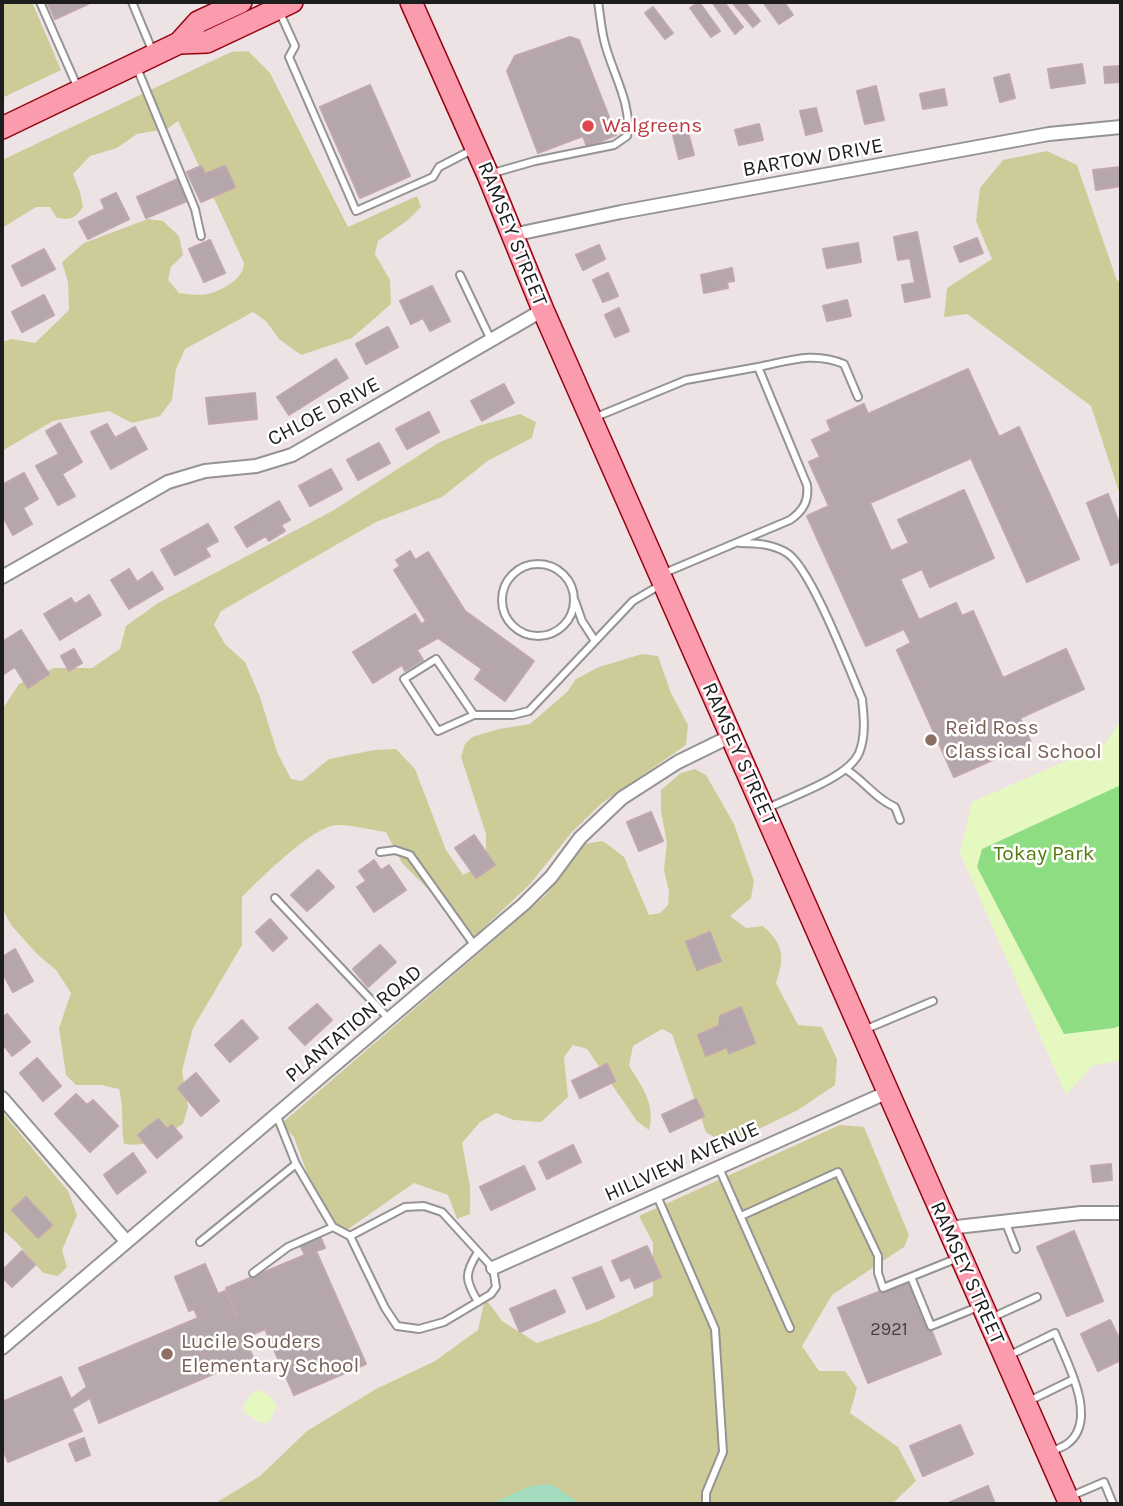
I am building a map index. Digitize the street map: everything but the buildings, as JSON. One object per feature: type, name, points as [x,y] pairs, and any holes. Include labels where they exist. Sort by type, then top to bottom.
[{"type":"main road","points":[[2,128],[179,43],[198,22],[241,2]]},
{"type":"main road","name":"RAMSEY STREET","points":[[411,2],[488,175],[543,310],[1068,1501]]},
{"type":"main road","points":[[179,43],[207,42],[285,5]]},
{"type":"street","name":"BARTOW DRIVE","points":[[512,235],[621,212],[1049,134],[1121,127]]},
{"type":"street","name":"CHLOE DRIVE","points":[[2,577],[168,482],[205,471],[256,466],[292,455],[543,310]]},
{"type":"street","name":"PLANTATION ROAD","points":[[2,1348],[524,904],[551,877],[580,838],[622,798],[678,762],[731,736]]},
{"type":"street","name":"HILLVIEW AVENUE","points":[[493,1268],[888,1092]]},
{"type":"street","points":[[2,1098],[126,1241]]},
{"type":"street","points":[[948,1227],[1081,1213],[1121,1213]]},
{"type":"lane","points":[[40,2],[79,92]]},
{"type":"lane","points":[[132,2],[145,60],[195,209],[201,236]]},
{"type":"lane","points":[[488,175],[535,161],[614,145],[627,136],[628,117],[603,39],[598,2]]},
{"type":"lane","points":[[285,5],[295,46],[289,57],[356,212],[433,177],[439,167],[476,149]]},
{"type":"lane","points":[[460,275],[491,340]]},
{"type":"lane","points":[[591,419],[685,380],[808,357],[828,357],[844,364],[858,397]]},
{"type":"lane","points":[[474,715],[436,659],[404,679],[438,731],[474,715],[513,715],[529,711],[633,601],[662,579],[734,543],[790,520],[804,506],[808,495],[807,485],[758,367]]},
{"type":"lane","points":[[734,543],[761,543],[789,554],[810,581],[862,699],[863,737],[859,753],[847,770],[763,810]]},
{"type":"lane","points":[[574,599],[567,621],[559,630],[548,635],[525,634],[514,628],[502,608],[505,585],[512,575],[533,564],[545,564],[566,577],[572,587],[582,621],[595,641]]},
{"type":"lane","points":[[847,770],[882,801],[895,807],[900,820]]},
{"type":"lane","points":[[380,852],[396,849],[410,855],[475,946]]},
{"type":"lane","points":[[275,898],[389,1019]]},
{"type":"lane","points":[[861,1031],[933,1001]]},
{"type":"lane","points":[[276,1113],[296,1164],[334,1227],[350,1236],[385,1308],[397,1326],[419,1329],[444,1322],[491,1294],[496,1287],[493,1268],[442,1212],[424,1206],[405,1207],[350,1236]]},
{"type":"lane","points":[[200,1242],[296,1164]]},
{"type":"lane","points":[[718,1166],[790,1328]]},
{"type":"lane","points":[[741,1216],[838,1172],[878,1256],[878,1273],[884,1288],[961,1257]]},
{"type":"lane","points":[[656,1194],[715,1329],[723,1452],[706,1493],[706,1504]]},
{"type":"lane","points":[[1005,1221],[1016,1249]]},
{"type":"lane","points":[[253,1273],[288,1247],[334,1227]]},
{"type":"lane","points":[[478,1252],[469,1266],[467,1277],[478,1302]]},
{"type":"lane","points":[[911,1277],[931,1326],[1037,1297]]},
{"type":"lane","points":[[1005,1357],[1055,1333],[1080,1392],[1082,1408],[1077,1430],[1068,1443],[1047,1453]]},
{"type":"lane","points":[[1025,1403],[1074,1379]]},
{"type":"lane","points":[[1068,1501],[1104,1482],[1113,1504]]},
{"type":"shaded area","points":[[2,2],[32,2],[61,70],[2,98]]},
{"type":"shaded area","points":[[248,51],[270,73],[348,227],[417,196],[421,207],[408,220],[378,241],[375,254],[390,280],[391,304],[352,338],[301,355],[279,339],[266,321],[253,312],[185,349],[176,369],[172,400],[160,416],[132,423],[109,411],[53,421],[2,451],[2,342],[12,339],[35,343],[69,310],[68,282],[62,262],[84,243],[148,219],[163,221],[179,236],[183,255],[171,267],[168,280],[179,293],[186,294],[208,294],[226,287],[240,274],[244,263],[178,121],[167,129],[137,134],[117,148],[90,156],[73,174],[83,207],[69,219],[57,218],[50,207],[36,207],[2,228],[2,160],[231,52]]},
{"type":"shaded area","points":[[1047,151],[1077,165],[1116,278],[1121,285],[1121,498],[1091,406],[967,314],[944,317],[947,288],[992,259],[976,221],[980,188],[1003,160]]},
{"type":"shaded area","points":[[520,414],[536,422],[532,438],[489,460],[442,497],[376,522],[221,611],[214,625],[225,644],[245,662],[260,697],[277,752],[291,779],[302,781],[329,759],[374,750],[396,749],[415,769],[446,850],[463,875],[486,863],[486,834],[461,757],[465,744],[472,737],[530,724],[567,692],[576,679],[599,667],[642,654],[658,656],[671,693],[688,725],[686,745],[602,803],[572,832],[530,884],[475,936],[402,863],[386,832],[337,825],[327,827],[301,843],[242,897],[242,945],[193,1028],[182,1071],[188,1107],[183,1124],[148,1143],[124,1144],[119,1089],[101,1085],[76,1085],[66,1075],[59,1028],[71,993],[56,970],[37,954],[11,925],[2,908],[2,710],[19,684],[54,668],[92,668],[120,649],[126,626],[158,603],[334,510],[438,443],[478,426]]},
{"type":"shaded area","points":[[695,769],[706,775],[734,824],[754,881],[751,898],[730,916],[746,928],[763,926],[775,939],[781,952],[781,966],[776,983],[798,1025],[822,1027],[837,1059],[835,1085],[798,1110],[734,1141],[720,1141],[706,1132],[672,1034],[662,1029],[633,1046],[629,1066],[643,1088],[649,1104],[649,1130],[637,1121],[587,1049],[573,1045],[564,1057],[568,1097],[541,1122],[514,1120],[496,1113],[480,1122],[462,1143],[470,1186],[470,1214],[457,1219],[448,1195],[414,1183],[341,1234],[327,1228],[294,1137],[281,1124],[545,896],[583,844],[603,841],[624,857],[649,915],[660,913],[668,905],[669,891],[664,870],[667,843],[661,812],[661,790],[681,773]]},
{"type":"shaded area","points":[[2,1112],[68,1191],[77,1215],[62,1250],[67,1267],[58,1276],[43,1273],[2,1229]]},
{"type":"shaded area","points":[[840,1125],[864,1127],[909,1235],[904,1247],[832,1295],[802,1346],[819,1371],[845,1371],[857,1388],[850,1413],[898,1447],[916,1481],[892,1504],[214,1504],[260,1476],[307,1431],[376,1389],[435,1361],[478,1330],[485,1298],[502,1321],[537,1343],[599,1321],[653,1296],[653,1243],[639,1216]]},
{"type":"shaded area","points":[[553,1485],[581,1504],[491,1504],[527,1487]]},
{"type":"green space","name":"Tokay Park","points":[[1121,720],[1121,1060],[1092,1066],[1066,1095],[960,853],[972,802],[1105,744]]},
{"type":"green space","name":"Tokay Park","points":[[1121,785],[1121,1025],[1064,1034],[977,867],[982,849]]},
{"type":"green space","points":[[260,1390],[273,1399],[277,1407],[269,1422],[261,1423],[246,1414],[243,1407],[251,1394]]},
{"type":"place","name":"Walgreens","points":[[588,126]]},
{"type":"place","name":"Reid Ross Classical School","points":[[931,740]]},
{"type":"place","name":"Lucile Souders Elementary School","points":[[167,1354]]}]
